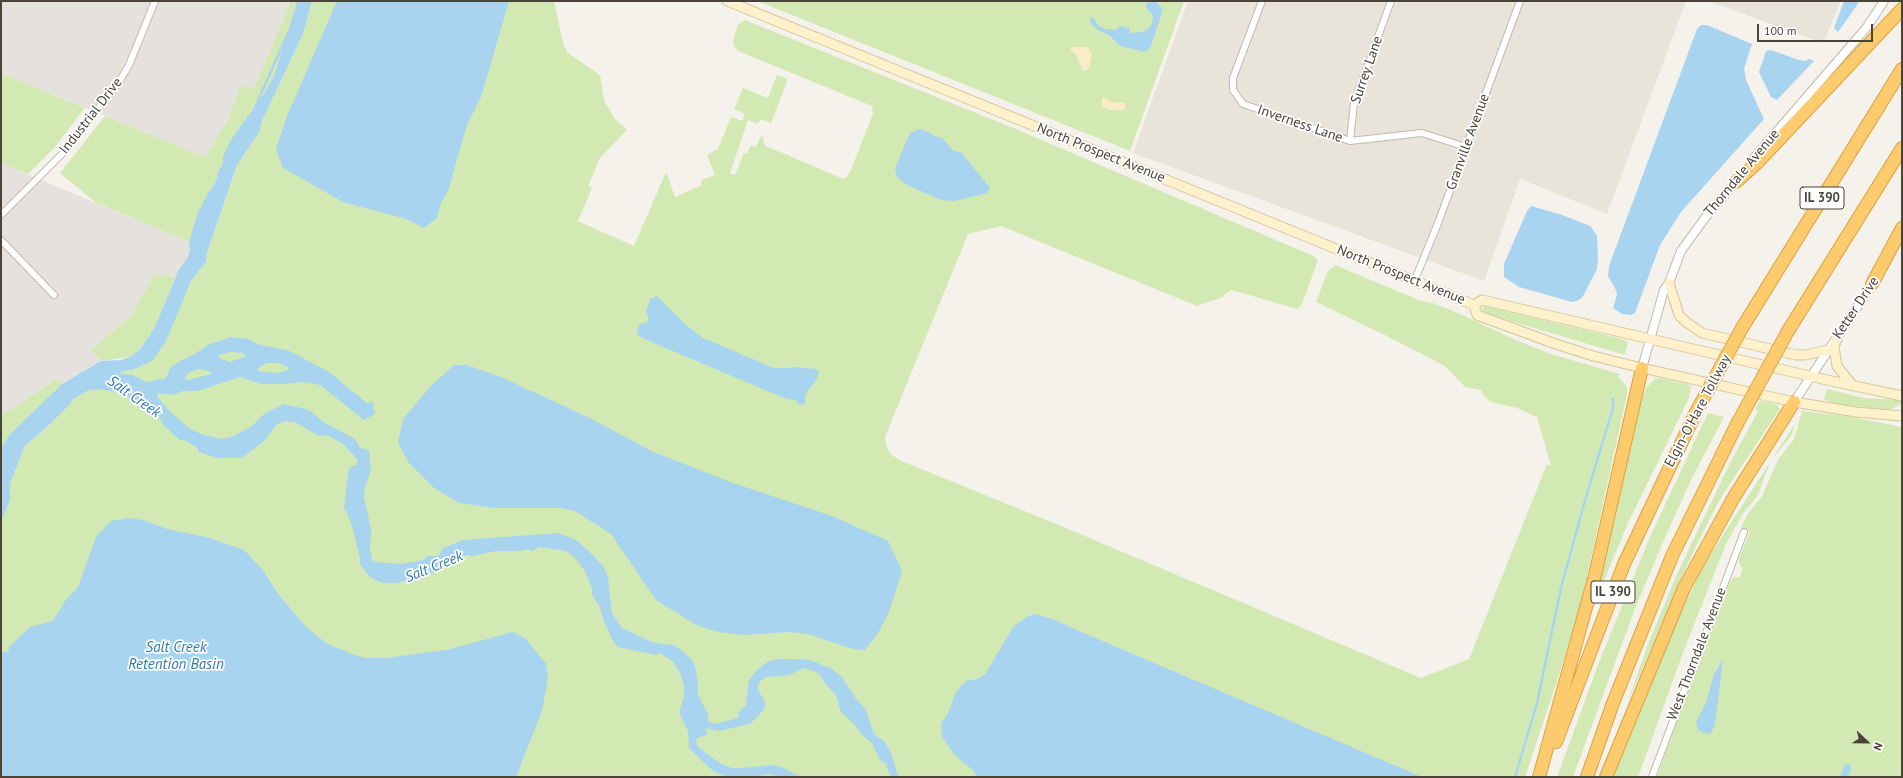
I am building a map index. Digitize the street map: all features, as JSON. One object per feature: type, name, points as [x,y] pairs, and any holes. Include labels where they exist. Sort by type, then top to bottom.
[{"type":"highway","points":[[1736,182],[1758,162],[1902,9]]},
{"type":"highway","name":"Elgin-O'Hare Tollway","points":[[1542,777],[1624,564],[1696,412],[1742,328],[1902,69]]},
{"type":"highway","name":"IL 390","points":[[1587,777],[1613,704],[1672,556],[1737,424],[1788,331],[1902,148]]},
{"type":"highway","points":[[1872,284],[1902,228]]},
{"type":"highway","points":[[1538,777],[1595,575],[1642,368]]},
{"type":"highway","points":[[1606,777],[1684,588],[1730,504],[1794,402]]},
{"type":"main road","name":"North Prospect Avenue","points":[[727,1],[1414,282],[1474,305]]},
{"type":"main road","points":[[1669,283],[1679,315],[1702,333],[1796,355],[1805,355],[1828,350]]},
{"type":"main road","name":"North Prospect Avenue","points":[[1474,305],[1482,300],[1649,340],[1902,396]]},
{"type":"main road","name":"North Prospect Avenue","points":[[1474,305],[1477,315],[1581,353],[1794,402],[1856,412],[1902,416]]},
{"type":"main road","points":[[1838,336],[1834,347],[1837,366],[1853,386]]},
{"type":"street","name":"Industrial Drive","points":[[1,215],[63,153],[119,82],[129,65],[155,1]]},
{"type":"street","name":"Inverness Lane","points":[[1262,1],[1233,78],[1233,90],[1237,98],[1243,104],[1350,141],[1422,133],[1466,147]]},
{"type":"street","name":"Surrey Lane","points":[[1350,141],[1354,103],[1391,1]]},
{"type":"street","name":"Granville Avenue","points":[[1414,282],[1520,1]]},
{"type":"street","name":"Thorndale Avenue","points":[[1642,368],[1664,290],[1669,283],[1681,251],[1688,239],[1736,182],[1754,158],[1867,27],[1884,1]]},
{"type":"street","points":[[1,240],[54,295]]},
{"type":"street","name":"Ketter Drive","points":[[1810,376],[1902,240]]},
{"type":"street","points":[[1794,402],[1810,376]]},
{"type":"street","name":"West Thorndale Avenue","points":[[1652,777],[1744,532]]},
{"type":"shaded area","points":[[1,1],[291,1],[254,88],[241,87],[227,121],[205,157],[1,73]]},
{"type":"shaded area","points":[[1188,1],[1686,1],[1607,214],[1520,179],[1484,281],[1133,153]]},
{"type":"shaded area","points":[[1708,1],[1841,1],[1823,43]]},
{"type":"shaded area","points":[[1,163],[189,242],[190,250],[188,257],[175,277],[154,275],[131,316],[91,350],[101,361],[62,384],[57,379],[1,417]]},
{"type":"shaded area","points":[[1,165],[11,170],[1,189]]},
{"type":"green space","points":[[291,1],[297,1],[274,76],[263,95],[230,141],[223,165],[219,169],[216,181],[208,193],[189,242],[95,202],[60,173],[105,116],[205,157],[227,121],[241,86],[254,88]]},
{"type":"green space","points":[[312,1],[554,1],[563,43],[568,53],[600,75],[604,100],[614,118],[627,130],[600,158],[588,186],[592,188],[578,221],[634,246],[666,172],[675,197],[702,185],[701,180],[715,175],[707,155],[718,149],[731,117],[742,121],[745,114],[734,109],[743,88],[768,98],[777,75],[786,78],[787,82],[771,123],[761,119],[758,124],[748,120],[730,173],[735,175],[744,153],[747,154],[751,145],[756,147],[761,136],[763,137],[766,146],[841,178],[845,178],[850,172],[873,114],[872,106],[738,51],[734,46],[733,40],[738,25],[745,20],[1011,127],[1311,255],[1317,259],[1317,263],[1302,304],[1297,309],[1232,290],[1223,297],[1197,306],[1001,226],[968,234],[885,437],[886,445],[891,454],[899,460],[1054,523],[1421,678],[1469,659],[1547,464],[1551,466],[1537,417],[1517,408],[1491,402],[1483,395],[1481,390],[1465,387],[1445,366],[1316,302],[1327,273],[1335,265],[1421,301],[1433,303],[1458,313],[1518,341],[1551,354],[1620,374],[1618,377],[1627,387],[1627,394],[1582,599],[1561,669],[1525,777],[1,777],[1,522],[10,500],[10,484],[18,461],[24,447],[47,427],[72,400],[120,372],[132,370],[180,305],[191,281],[206,262],[207,253],[237,165],[260,131],[261,123],[303,34]]},
{"type":"green space","points":[[757,1],[1184,1],[1130,151]]},
{"type":"green space","points":[[1,73],[85,108],[54,148],[28,174],[1,163]]},
{"type":"green space","points":[[154,275],[175,277],[154,329],[140,349],[130,357],[101,361],[91,350],[131,316]]},
{"type":"green space","points":[[1484,306],[1618,338],[1628,342],[1625,355],[1497,317],[1482,311]]},
{"type":"green space","points":[[1659,378],[1691,385],[1689,398],[1628,523],[1600,590],[1597,589],[1640,405],[1646,388],[1655,379]]},
{"type":"green space","points":[[57,379],[62,384],[9,435],[1,449],[1,416]]},
{"type":"green space","points":[[1827,389],[1864,398],[1902,400],[1902,403],[1890,410],[1838,404],[1824,400]]},
{"type":"green space","points":[[1760,401],[1776,404],[1780,409],[1723,494],[1709,520],[1689,561],[1627,704],[1648,644],[1677,574],[1730,463],[1758,411],[1755,410]]},
{"type":"green space","points":[[1802,411],[1846,416],[1902,427],[1902,777],[1657,777],[1697,665],[1730,582],[1734,577],[1740,577],[1743,568],[1739,563],[1739,559],[1750,531],[1741,527],[1747,515],[1762,496],[1779,458],[1794,439]]},
{"type":"green space","points":[[1708,413],[1724,417],[1692,478],[1634,611],[1573,777],[1557,777],[1598,665],[1649,539]]},
{"type":"green space","points":[[1796,422],[1791,436],[1771,461]]},
{"type":"green space","points":[[1770,463],[1758,495],[1742,515],[1726,544],[1684,650],[1638,777],[1611,777],[1669,639],[1703,566]]},
{"type":"sand","points":[[1087,47],[1090,50],[1092,55],[1088,70],[1083,71],[1076,55],[1071,51],[1071,48]]},
{"type":"sand","points":[[1104,97],[1112,102],[1125,103],[1125,108],[1123,111],[1117,109],[1114,111],[1102,107],[1102,98]]},
{"type":"water","name":"Salt Creek","points":[[297,1],[312,1],[303,34],[261,123],[260,131],[237,165],[207,253],[206,262],[191,281],[166,341],[152,361],[132,370],[120,372],[121,374],[133,375],[146,382],[166,378],[170,368],[180,361],[193,355],[208,345],[231,337],[248,339],[260,345],[287,350],[297,355],[329,372],[368,404],[370,402],[374,403],[373,408],[375,412],[373,415],[364,420],[320,385],[302,382],[261,384],[240,377],[198,391],[183,391],[172,395],[158,393],[157,396],[169,411],[189,428],[201,434],[221,439],[231,437],[251,427],[265,413],[284,404],[309,410],[325,423],[355,439],[360,448],[369,450],[371,471],[365,487],[364,497],[371,529],[370,548],[372,560],[376,562],[401,564],[424,560],[427,556],[438,556],[443,548],[463,540],[558,533],[576,540],[603,566],[608,577],[612,613],[622,628],[652,642],[667,645],[670,644],[679,648],[692,660],[695,666],[698,683],[698,695],[708,714],[708,721],[714,724],[739,718],[738,713],[746,705],[749,680],[756,671],[767,662],[778,659],[810,660],[832,669],[842,677],[856,699],[865,708],[874,734],[885,742],[892,755],[897,773],[900,777],[891,777],[885,763],[880,760],[872,743],[862,735],[856,726],[841,712],[836,695],[823,681],[821,676],[816,672],[804,668],[789,675],[766,677],[760,681],[757,688],[765,702],[765,707],[750,724],[719,731],[705,728],[709,733],[697,738],[696,741],[698,747],[721,764],[732,768],[770,765],[782,767],[801,777],[782,777],[769,774],[749,777],[727,777],[713,771],[689,748],[688,731],[679,713],[684,697],[684,686],[680,673],[673,662],[660,653],[656,655],[618,647],[613,641],[603,619],[600,608],[592,594],[592,588],[585,571],[574,557],[566,551],[539,547],[533,551],[528,549],[520,551],[496,551],[472,556],[466,555],[450,560],[441,569],[425,577],[396,583],[383,583],[370,577],[360,565],[360,558],[350,519],[344,508],[350,467],[356,465],[358,460],[343,444],[327,435],[319,436],[297,423],[285,421],[277,424],[263,442],[242,458],[217,458],[199,452],[196,447],[184,440],[180,440],[163,425],[159,416],[154,414],[141,402],[112,391],[97,389],[89,390],[72,400],[71,403],[47,427],[24,447],[10,484],[10,500],[1,522],[1,449],[9,435],[62,384],[101,361],[120,360],[130,357],[140,349],[154,329],[178,271],[188,257],[190,250],[189,242],[197,215],[216,181],[219,169],[223,165],[223,157],[230,141],[263,95],[274,76]],"holes":[[[231,352],[242,353],[246,356],[230,362],[219,358],[219,355]],[[267,363],[278,363],[290,368],[286,371],[275,373],[258,371],[258,368]],[[198,369],[209,371],[211,374],[189,380],[184,379],[188,373]]]},
{"type":"water","points":[[337,1],[509,1],[481,97],[467,125],[448,191],[440,205],[437,218],[424,228],[406,219],[343,202],[283,168],[276,149],[287,116]]},
{"type":"water","points":[[1149,1],[1156,2],[1163,9],[1151,46],[1146,52],[1120,46],[1110,36],[1098,30],[1091,24],[1090,19],[1092,17],[1099,26],[1105,29],[1115,30],[1120,26],[1129,28],[1131,33],[1141,32],[1148,29],[1152,24],[1153,15],[1146,8],[1146,4]]},
{"type":"water","points":[[1844,1],[1860,1],[1838,32],[1834,28]]},
{"type":"water","points":[[1701,25],[1707,25],[1752,44],[1744,69],[1746,80],[1764,119],[1681,212],[1660,245],[1635,313],[1631,315],[1622,314],[1613,308],[1617,295],[1616,290],[1608,276],[1609,266],[1697,29]]},
{"type":"water","points":[[1771,50],[1799,60],[1805,61],[1809,59],[1814,61],[1777,100],[1771,97],[1759,72],[1766,51]]},
{"type":"water","points":[[920,129],[942,138],[954,151],[961,152],[990,188],[987,193],[955,201],[941,200],[905,184],[897,177],[895,168],[910,133]]},
{"type":"water","points":[[1531,206],[1562,215],[1590,226],[1597,235],[1597,269],[1582,298],[1577,301],[1572,302],[1519,287],[1504,277],[1504,264],[1527,211]]},
{"type":"water","points":[[657,296],[687,326],[703,338],[774,368],[794,367],[815,369],[819,372],[816,380],[805,395],[805,402],[803,405],[798,404],[796,400],[784,398],[642,338],[638,335],[637,330],[641,323],[646,323],[649,319],[646,312],[650,299]]},
{"type":"water","points":[[454,365],[467,365],[501,377],[592,419],[651,451],[733,483],[832,516],[888,541],[902,571],[889,612],[878,633],[865,650],[853,649],[808,634],[788,632],[743,635],[718,632],[696,625],[656,600],[611,534],[575,511],[560,508],[495,508],[459,503],[434,488],[408,462],[398,443],[403,419],[430,387]]},
{"type":"water","name":"Salt Creek Retention Basin","points":[[128,518],[143,520],[167,529],[210,538],[244,550],[262,569],[279,595],[306,627],[326,643],[354,655],[366,658],[385,658],[446,650],[513,632],[526,639],[546,664],[548,678],[542,711],[516,777],[1,777],[1,652],[8,652],[10,646],[30,627],[53,621],[65,601],[78,587],[96,537],[111,521]]},
{"type":"water","points":[[1036,614],[1055,620],[1422,777],[977,777],[973,770],[961,761],[950,749],[942,736],[942,721],[947,716],[955,694],[960,687],[966,681],[978,679],[985,674],[1014,626],[1028,616]]},
{"type":"water","points":[[1723,659],[1715,725],[1711,733],[1706,734],[1698,730],[1696,722],[1706,703],[1714,674]]},
{"type":"water","points":[[1850,763],[1851,770],[1848,777],[1839,777],[1845,765]]},
{"type":"waterway","points":[[256,105],[289,31]]},
{"type":"waterway","points":[[1515,777],[1537,703],[1561,588],[1584,504],[1613,408],[1613,399]]}]
